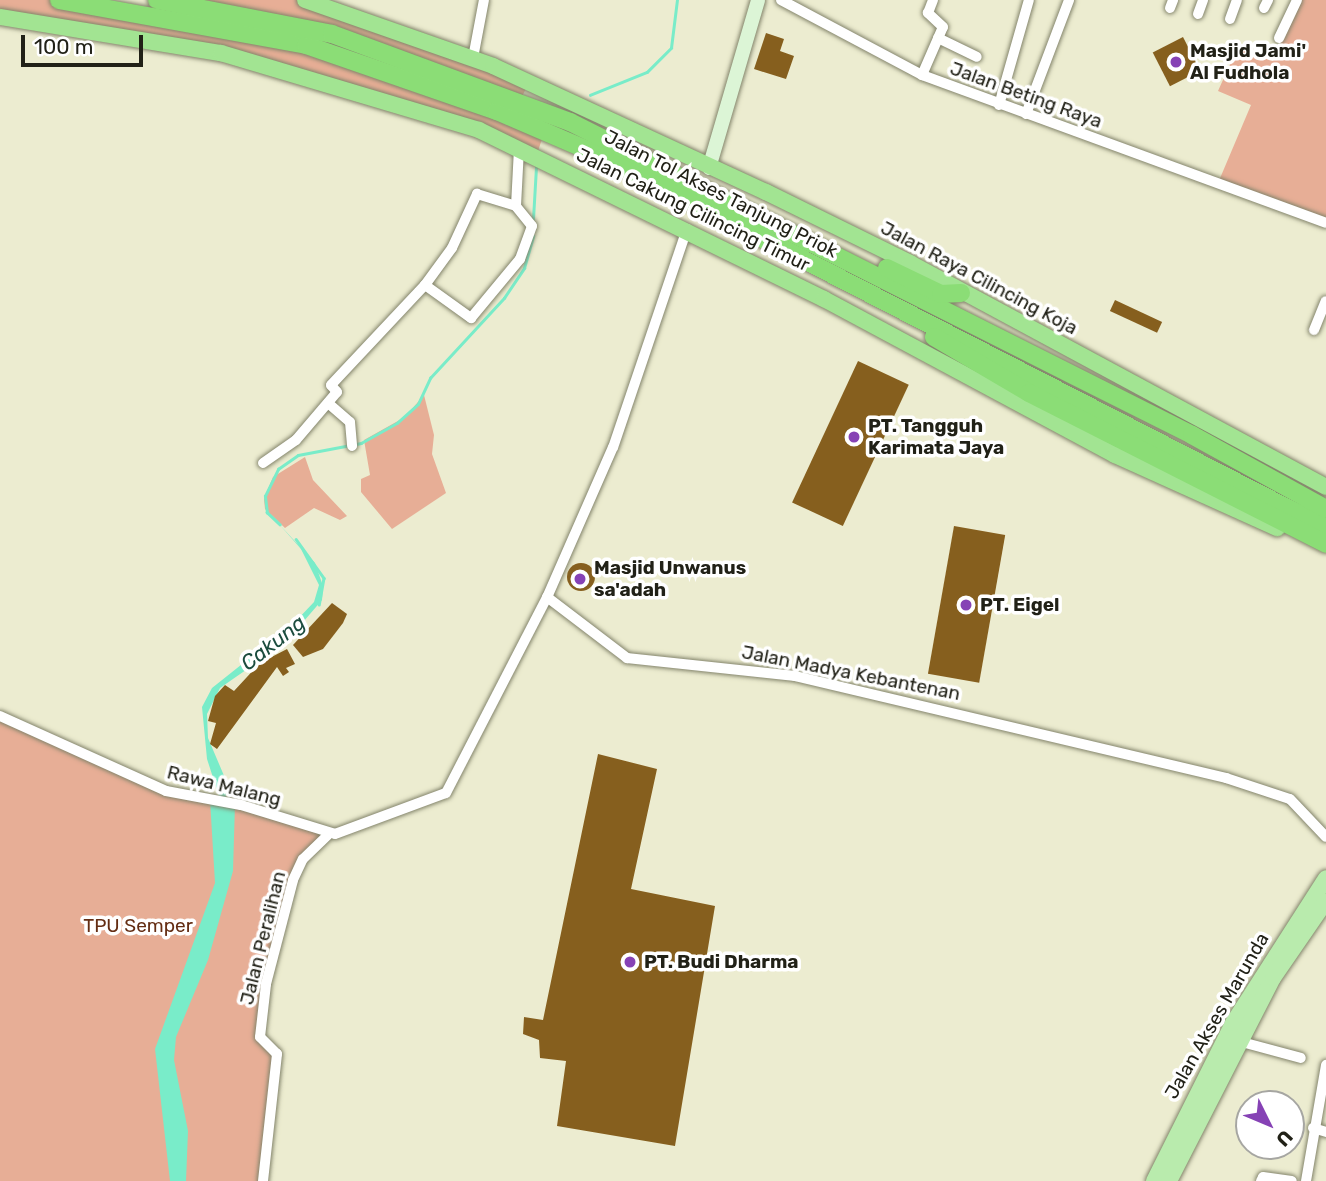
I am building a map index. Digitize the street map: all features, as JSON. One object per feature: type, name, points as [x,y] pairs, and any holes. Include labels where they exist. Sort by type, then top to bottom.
[{"type":"highway","name":"Jalan Tol Akses Tanjung Priok","points":[[59,0],[306,45],[389,69],[604,157],[1326,528]]},
{"type":"highway","name":"Jalan Tol Akses Tanjung Priok","points":[[157,0],[278,21],[405,58],[570,122],[1326,509]]},
{"type":"highway","name":"Jalan Raya Cilincing Koja","points":[[305,0],[473,58],[562,97],[961,293],[1326,488]]},
{"type":"highway","name":"Jalan Cakung Cilincing Timur","points":[[0,17],[221,53],[440,117],[521,149],[687,229],[1103,449],[1326,553]]},
{"type":"highway","points":[[604,157],[620,177],[1326,544]]},
{"type":"highway","points":[[703,188],[722,187],[941,294],[961,293]]},
{"type":"main road","points":[[709,168],[758,0]]},
{"type":"main road","name":"Jalan Akses Marunda","points":[[1154,1181],[1171,1139],[1233,1023],[1326,878]]},
{"type":"main road","name":"Jalan Akses Marunda","points":[[1169,1181],[1238,1041],[1326,901]]},
{"type":"street","points":[[473,58],[484,0]]},
{"type":"street","name":"Jalan Beting Raya","points":[[781,0],[922,75],[1326,223]]},
{"type":"street","points":[[922,75],[943,23],[928,13],[933,0]]},
{"type":"street","points":[[999,105],[1029,0]]},
{"type":"street","points":[[1026,114],[1069,0]]},
{"type":"street","points":[[1198,14],[1203,0]]},
{"type":"street","points":[[1230,19],[1237,0]]},
{"type":"street","points":[[1279,38],[1297,0]]},
{"type":"street","points":[[938,38],[977,57]]},
{"type":"street","points":[[516,206],[521,149]]},
{"type":"street","points":[[262,463],[296,440],[337,392],[331,385],[425,285],[452,248],[477,194],[516,206],[529,216],[530,239],[499,288],[471,318],[425,285]]},
{"type":"street","points":[[329,834],[446,793],[547,597],[613,447],[687,229]]},
{"type":"street","points":[[1314,330],[1326,301]]},
{"type":"street","points":[[328,403],[350,422],[352,446]]},
{"type":"street","name":"Jalan Madya Kebantenan","points":[[547,597],[627,658],[795,676],[1226,778],[1280,793],[1326,837]]},
{"type":"street","name":"Rawa Malang","points":[[0,716],[154,786],[237,805],[329,834]]},
{"type":"street","name":"Jalan Peralihan","points":[[263,1181],[277,1054],[260,1037],[265,984],[293,880],[303,859],[329,834]]},
{"type":"street","points":[[1238,1041],[1301,1058]]},
{"type":"street","points":[[1306,1181],[1313,1128],[1326,1066]]},
{"type":"street","points":[[1313,1128],[1326,1132]]},
{"type":"street","points":[[1261,1181],[1263,1177],[1292,1181]]},
{"type":"green space","points":[[0,0],[58,0],[272,37],[543,136],[538,151],[241,58],[0,18]]},
{"type":"green space","points":[[157,0],[305,0],[529,82],[520,101],[382,50]]},
{"type":"green space","points":[[1299,0],[1326,0],[1326,222],[1218,183],[1251,105],[1218,91],[1239,44],[1273,61]]},
{"type":"green space","points":[[424,395],[434,435],[432,454],[446,493],[392,529],[361,492],[361,479],[370,475],[364,440],[405,417]]},
{"type":"green space","points":[[305,457],[313,480],[347,516],[340,520],[314,508],[285,528],[265,509],[264,499],[273,477]]},
{"type":"green space","name":"TPU Semper","points":[[0,716],[166,790],[329,834],[303,859],[266,984],[260,1037],[277,1054],[263,1181],[0,1181]]},
{"type":"water","points":[[279,524],[315,563],[323,586],[322,600],[286,642],[220,688],[207,714],[208,738],[225,778],[226,801],[235,804],[233,871],[208,960],[176,1037],[174,1060],[188,1131],[186,1181],[170,1181],[155,1049],[215,883],[210,800],[219,796],[207,759],[202,707],[212,688],[296,621],[314,602],[319,585],[301,549]]},
{"type":"building","points":[[766,33],[784,39],[780,51],[794,56],[786,79],[754,69]]},
{"type":"building","name":"Masjid Jami' Al Fudhola","points":[[1183,37],[1200,71],[1170,86],[1153,52]]},
{"type":"building","points":[[1115,300],[1162,322],[1157,333],[1110,311]]},
{"type":"building","name":"PT. Tangguh Karimata Jaya","points":[[858,361],[909,385],[843,526],[792,502]]},
{"type":"building","name":"PT. Eigel","points":[[954,526],[1005,535],[979,683],[928,674]]},
{"type":"building","name":"Masjid Unwanus sa'adah","points":[[581,563],[591,567],[595,577],[591,587],[581,591],[571,587],[567,577],[571,567]]},
{"type":"building","points":[[332,603],[347,614],[343,623],[323,649],[303,657],[293,645]]},
{"type":"building","points":[[287,649],[295,664],[286,668],[289,672],[283,676],[277,667],[217,749],[210,744],[216,723],[208,721],[215,696],[225,685],[234,691],[260,663]]},
{"type":"building","name":"PT. Budi Dharma","points":[[598,754],[657,769],[631,889],[715,906],[675,1146],[557,1126],[566,1061],[540,1058],[539,1040],[523,1034],[524,1017],[543,1020]]},
{"type":"waterway","name":"Cakung","points":[[590,95],[647,72],[671,48],[677,0]]},
{"type":"waterway","name":"Cakung","points":[[533,219],[536,167]]},
{"type":"waterway","name":"Cakung","points":[[280,525],[267,513],[265,496],[278,469],[298,455],[361,443],[397,423],[418,404],[430,378],[504,298],[524,268],[533,236]]},
{"type":"waterway","name":"Cakung","points":[[296,539],[324,578],[319,605]]},
{"type":"place","name":"Masjid Jami' Al Fudhola","points":[[1176,62]]},
{"type":"place","name":"PT. Tangguh Karimata Jaya","points":[[854,437]]},
{"type":"place","name":"Masjid Unwanus sa'adah","points":[[580,579]]},
{"type":"place","name":"PT. Eigel","points":[[966,605]]},
{"type":"place","name":"PT. Budi Dharma","points":[[630,962]]}]
